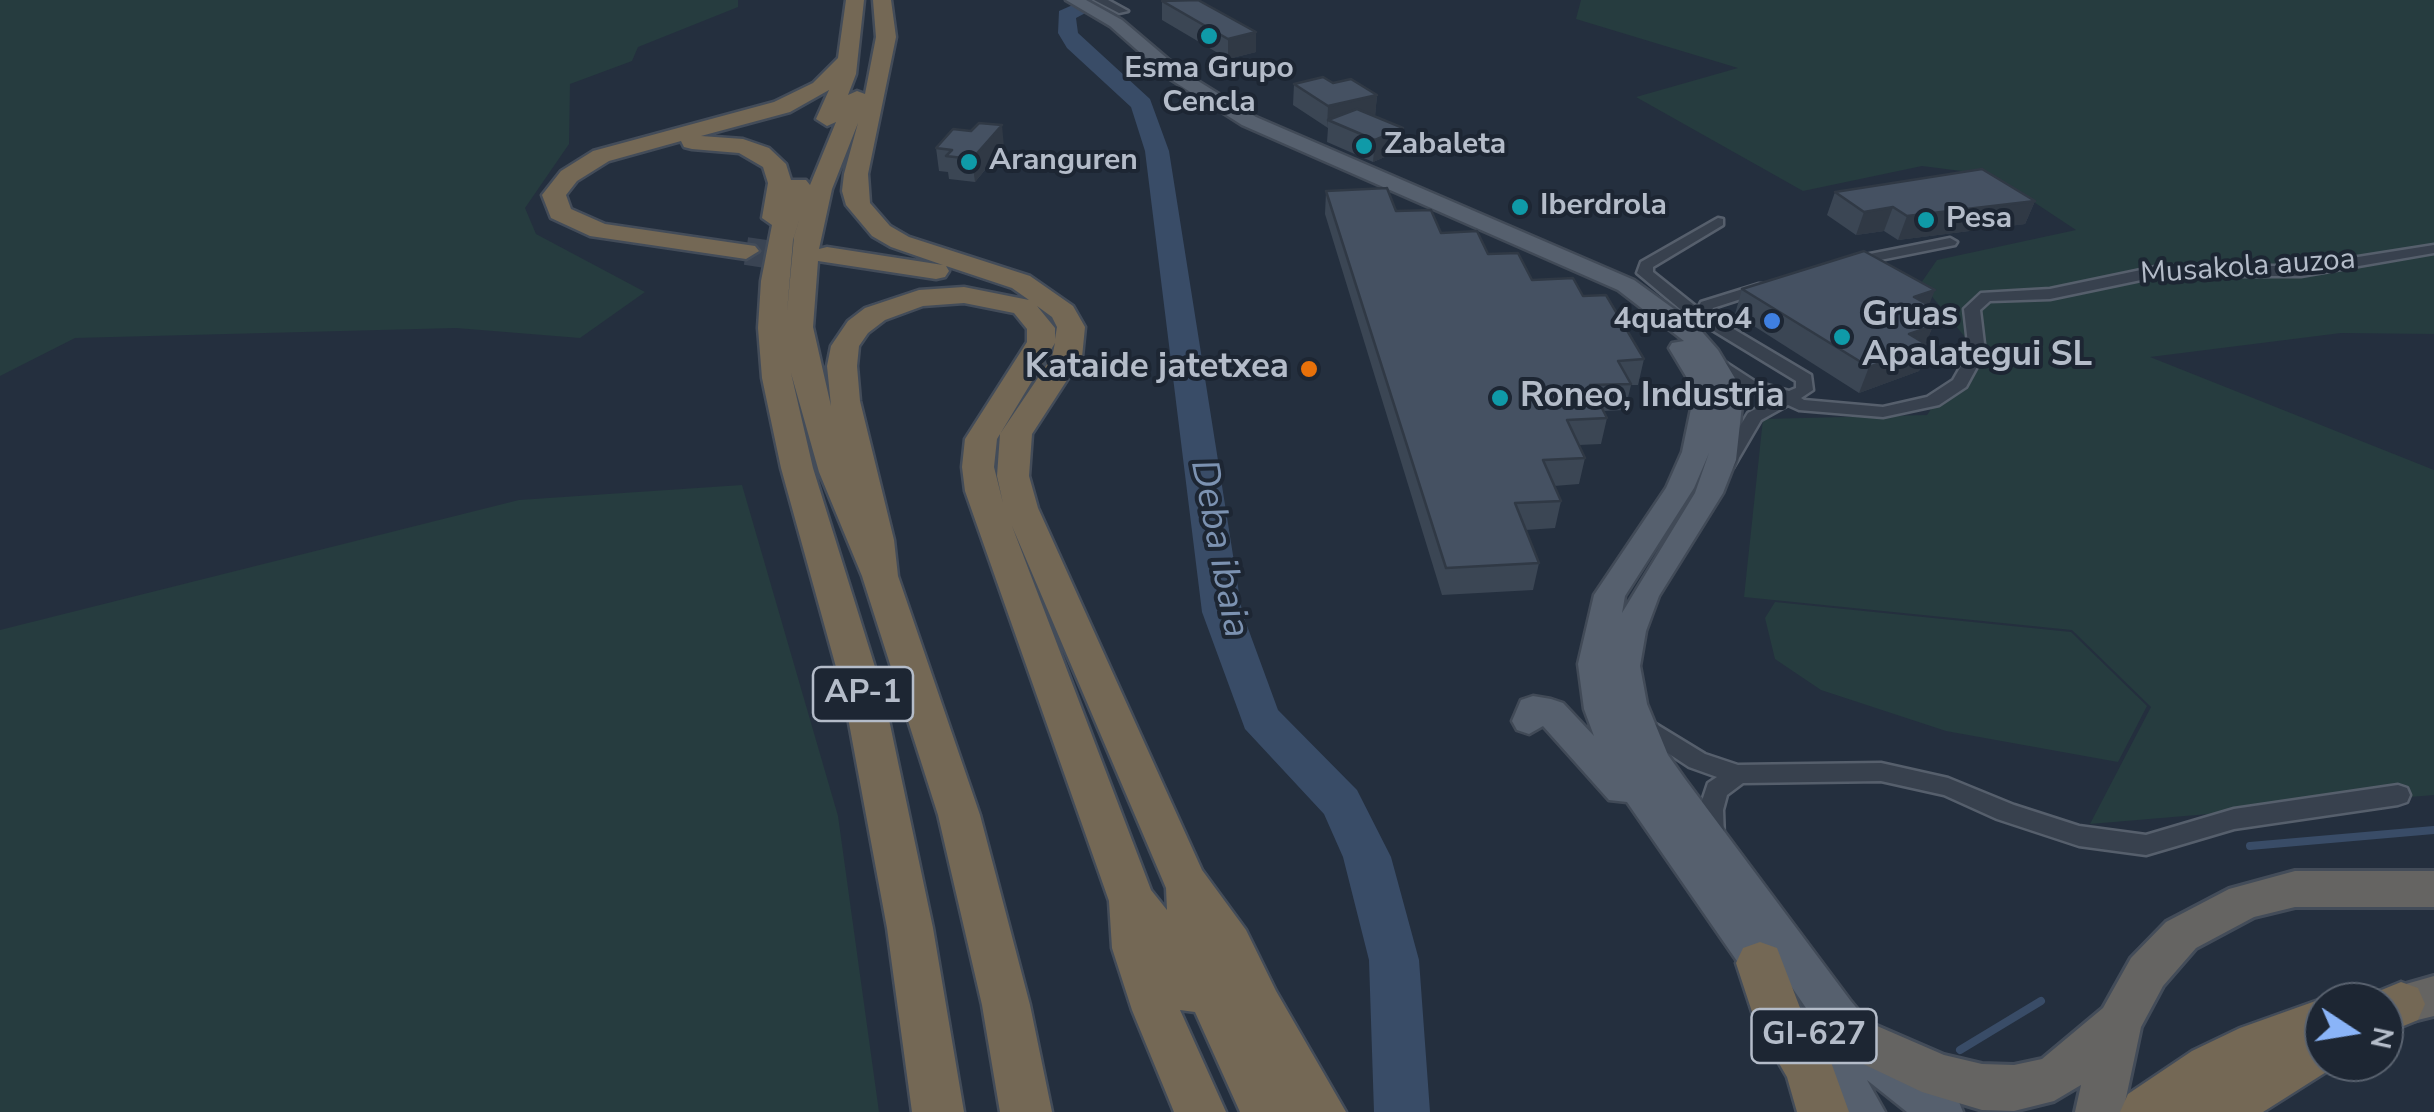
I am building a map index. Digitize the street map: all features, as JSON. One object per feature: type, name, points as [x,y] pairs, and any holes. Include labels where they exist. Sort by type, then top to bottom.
[{"type":"highway","name":"AP-1","points":[[855,0],[846,74],[780,240],[772,328],[777,378],[797,468],[864,696],[910,928],[938,1112]]},
{"type":"highway","name":"AP-1","points":[[879,0],[866,72],[820,189],[806,237],[799,327],[806,373],[822,432],[880,576],[959,815],[1006,1005],[1026,1112]]},
{"type":"highway","points":[[879,0],[886,37],[856,174],[854,191],[858,205],[881,230],[900,242],[1010,278],[1031,300],[1041,328],[1041,342],[988,425],[978,454],[982,491],[1132,902],[1135,948],[1156,1010],[1200,1112]]},
{"type":"highway","points":[[774,280],[769,236],[780,184],[774,164],[761,153],[720,142],[650,146],[602,164],[586,174],[571,194],[580,213],[614,226],[747,248],[600,232],[560,213],[554,196],[569,176],[601,156],[782,107],[820,87],[848,59]]},
{"type":"highway","points":[[826,259],[971,286],[1063,312],[1071,327],[1072,342],[1056,375],[1016,434],[1013,476],[1021,508],[1184,881],[1199,957],[1214,1001],[1258,1093],[1298,1104]]},
{"type":"highway","points":[[880,576],[877,540],[845,402],[844,346],[858,327],[876,314],[919,298],[964,295],[1031,300]]},
{"type":"highway","points":[[2099,1112],[2119,1023],[2146,972],[2181,934],[2244,902],[2295,888],[2434,890]]},
{"type":"highway","points":[[1132,902],[1174,952],[1240,1112]]},
{"type":"highway","points":[[1760,963],[1781,1024],[1809,1068],[1823,1112]]},
{"type":"highway","points":[[1854,1037],[1939,1076],[1982,1086],[2014,1088],[2054,1079],[2119,1023]]},
{"type":"highway","points":[[2223,1091],[2258,1044],[2304,1027]]},
{"type":"highway","points":[[2146,1112],[2223,1091],[2304,1055]]},
{"type":"main road","name":"GI-627","points":[[1066,1],[1108,12],[1176,75],[1250,121],[1626,284],[1687,330],[1713,362],[1723,380],[1728,433],[1717,472],[1690,528],[1644,596],[1630,631],[1624,666],[1634,719],[1653,760],[1717,854],[1854,1037],[1869,1054],[1942,1112]]},
{"type":"main road","name":"GI-627","points":[[1108,12],[1161,78],[1212,112],[1266,140],[1590,278],[1647,314],[1687,354],[1700,378],[1705,404],[1696,452],[1680,488],[1610,595],[1594,664],[1601,709],[1620,759],[1863,1112]]},
{"type":"main road","points":[[1530,721],[1533,710],[1542,708],[1580,738],[1716,902]]},
{"type":"street","points":[[1717,472],[1754,416],[1804,390],[1805,380],[1701,316],[1645,273],[1646,265],[1718,222]]},
{"type":"street","points":[[1828,268],[1950,242]]},
{"type":"street","name":"Musakola auzoa","points":[[1713,362],[1750,386],[1786,396],[1799,406],[1883,412],[1933,402],[1960,384],[1976,357],[1972,309],[1978,300],[1990,295],[2050,294],[2160,271],[2301,271],[2434,249]]},
{"type":"street","points":[[1701,316],[1708,305],[1787,280]]},
{"type":"street","points":[[1634,719],[1697,760],[1738,774],[1881,772],[1948,787],[2006,812],[2079,836],[2146,845],[2234,819],[2398,795]]},
{"type":"street","points":[[1717,854],[1710,835],[1710,810],[1716,790],[1738,774]]},
{"type":"green space","points":[[0,0],[738,0],[738,7],[638,47],[632,61],[570,84],[569,144],[525,208],[536,234],[645,292],[580,338],[456,328],[75,338],[0,376]]},
{"type":"green space","points":[[1581,0],[2434,0],[2434,334],[2341,333],[2150,357],[2434,470],[2434,795],[2090,824],[2151,707],[2072,630],[1744,597],[1763,419],[1927,415],[1973,347],[1921,283],[1937,260],[2076,230],[1993,175],[1922,166],[1803,191],[1636,97],[1738,68],[1576,19]]},
{"type":"green space","points":[[742,485],[838,816],[879,1112],[0,1112],[0,630],[519,500]]},
{"type":"green space","points":[[1775,602],[2071,632],[2147,706],[2118,762],[1946,731],[1821,690],[1775,659],[1765,618]]},
{"type":"building","points":[[1198,0],[1256,32],[1228,39],[1162,1]]},
{"type":"building","points":[[1323,77],[1333,83],[1351,79],[1377,95],[1328,106],[1294,84]]},
{"type":"building","points":[[1357,109],[1403,128],[1375,140],[1328,120]]},
{"type":"building","points":[[979,123],[1002,125],[972,159],[946,156],[952,150],[936,148],[953,129],[971,131]]},
{"type":"building","points":[[1982,169],[2035,201],[1907,216],[1893,207],[1864,212],[1835,192]]},
{"type":"building","name":"Roneo, Industria","points":[[1387,188],[1396,211],[1431,210],[1441,233],[1477,231],[1488,254],[1518,253],[1532,280],[1573,278],[1583,296],[1606,295],[1644,359],[1618,361],[1631,384],[1590,385],[1607,418],[1567,420],[1585,458],[1543,460],[1561,501],[1515,503],[1539,563],[1446,568],[1326,191]]},
{"type":"building","name":"Gruas Apalategui SL","points":[[1864,251],[1935,290],[1914,297],[1934,308],[1913,315],[1933,326],[1909,334],[1929,346],[1869,367],[1742,289]]},
{"type":"waterway","name":"Deba ibaia","points":[[1100,0],[1066,15],[1068,33],[1074,44],[1142,104],[1157,151],[1222,612],[1260,718],[1341,803],[1367,857],[1394,960],[1402,1112]]},
{"type":"waterway","points":[[2250,846],[2434,830]]},
{"type":"waterway","points":[[1960,1050],[2041,1001]]},
{"type":"tunnel","points":[[746,251],[825,263]]},
{"type":"place","name":"Esma Grupo Cencla","points":[[1209,36]]},
{"type":"place","name":"Zabaleta","points":[[1364,146]]},
{"type":"place","name":"Aranguren","points":[[969,162]]},
{"type":"place","name":"Iberdrola","points":[[1520,207]]},
{"type":"place","name":"Pesa","points":[[1926,220]]},
{"type":"place","name":"4quattro4","points":[[1772,321]]},
{"type":"place","name":"Gruas Apalategui SL","points":[[1842,337]]},
{"type":"place","name":"Kataide jatetxea","points":[[1309,369]]},
{"type":"place","name":"Roneo, Industria","points":[[1500,398]]}]
